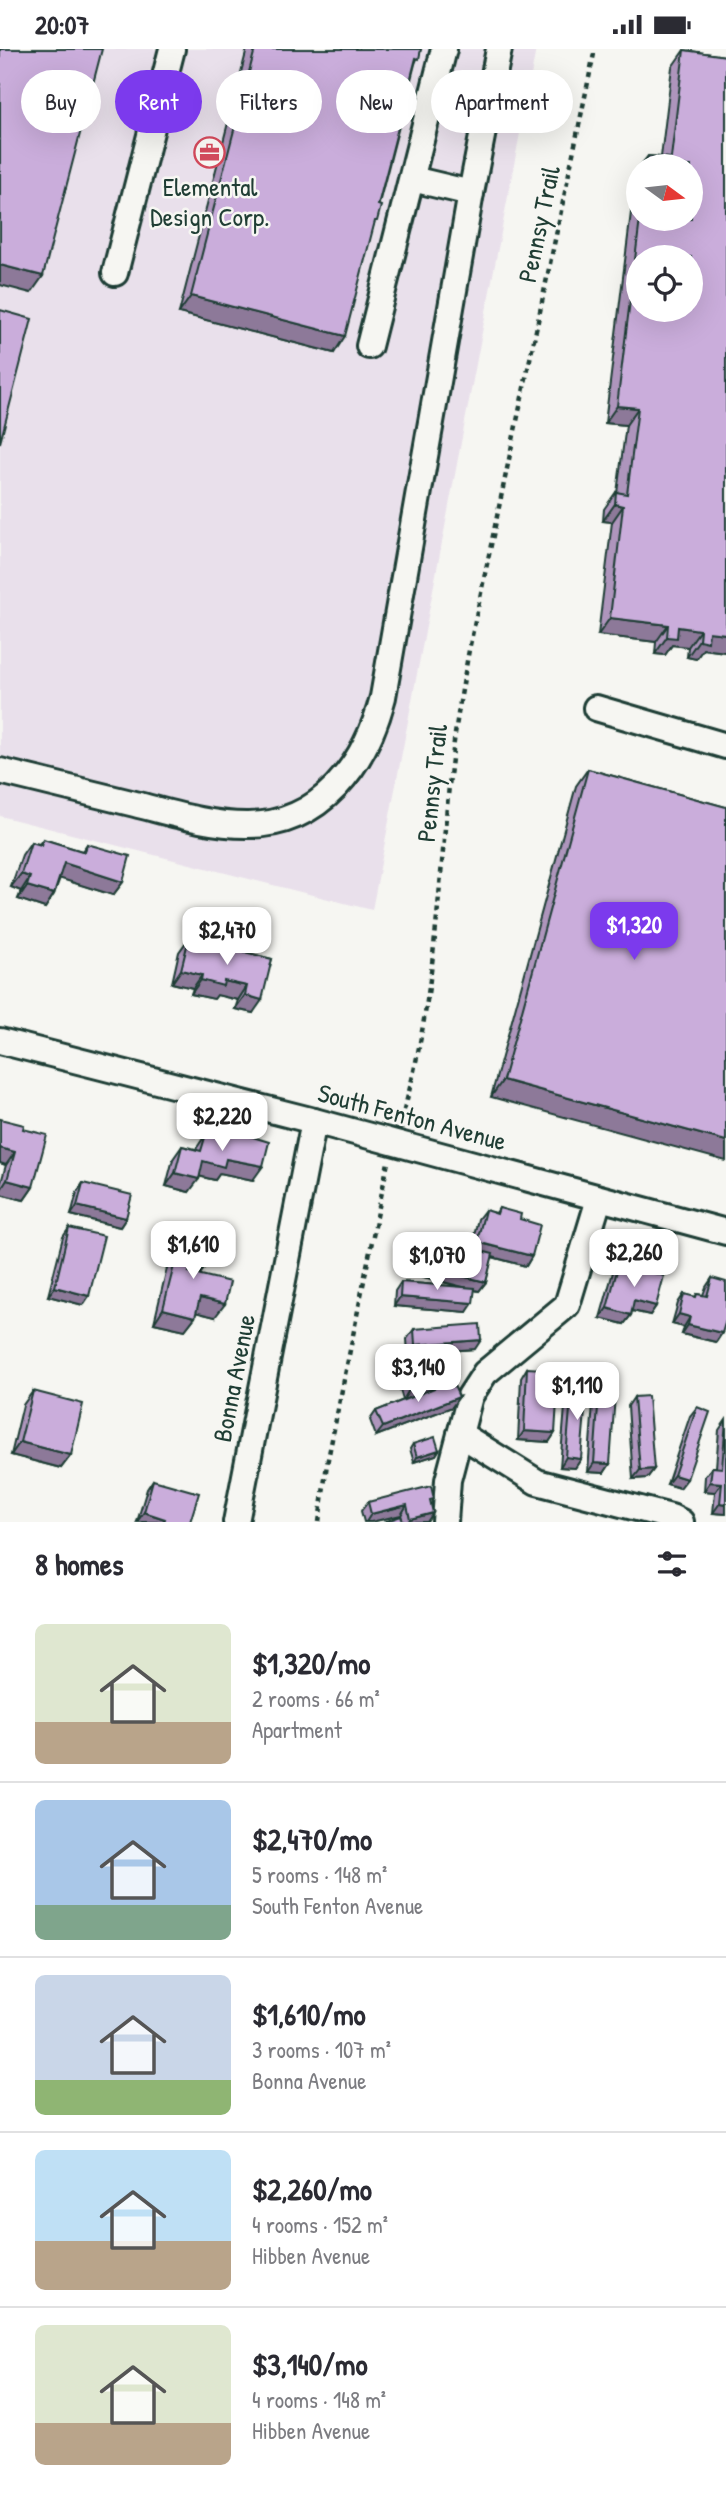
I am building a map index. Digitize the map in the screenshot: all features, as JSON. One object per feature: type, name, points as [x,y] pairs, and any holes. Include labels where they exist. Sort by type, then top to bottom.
[{"type":"street","points":[[114,273],[172,49]]},
{"type":"street","points":[[369,347],[444,49]]},
{"type":"street","points":[[0,771],[162,811],[208,821],[247,825],[267,824],[304,812],[321,802],[347,775],[369,739],[383,697],[499,49]]},
{"type":"street","points":[[412,179],[471,194]]},
{"type":"street","points":[[596,708],[726,746]]},
{"type":"street","name":"South Fenton Avenue","points":[[0,1041],[314,1121],[726,1232]]},
{"type":"street","name":"Bonna Avenue","points":[[236,1522],[314,1121]]},
{"type":"street","points":[[445,1522],[448,1481],[470,1396],[485,1373],[567,1305],[600,1199]]},
{"type":"street","points":[[460,1434],[537,1482],[671,1517],[681,1522]]},
{"type":"path","name":"Pennsy Trail","points":[[319,1522],[330,1451],[385,1173],[411,1088],[430,986],[455,735],[469,650],[595,49]]},
{"type":"shaded area","points":[[0,49],[536,49],[532,70],[431,70],[431,133],[520,133],[372,910],[0,816]]},
{"type":"building","points":[[0,49],[102,49],[97,70],[21,70],[21,133],[80,133],[43,276],[0,265]]},
{"type":"building","points":[[255,49],[421,49],[413,70],[336,70],[336,133],[397,133],[378,205],[381,206],[345,336],[191,296],[233,133],[322,133],[322,70],[250,70]]},
{"type":"building","points":[[684,50],[726,56],[726,634],[709,632],[708,642],[699,640],[700,630],[678,627],[677,638],[667,637],[668,625],[610,618],[623,506],[615,504],[616,492],[627,494],[638,408],[617,406],[627,322],[703,322],[703,245],[637,245],[639,231],[704,231],[704,154],[671,154]]},
{"type":"building","points":[[0,310],[32,319],[0,443]]},
{"type":"building","points":[[588,769],[726,807],[726,1141],[503,1080]]},
{"type":"building","points":[[43,839],[85,852],[87,844],[130,856],[123,882],[64,863],[54,894],[27,886],[30,877],[21,874],[31,842],[41,845]]},
{"type":"building","points":[[189,938],[272,959],[262,1000],[245,995],[247,986],[224,981],[223,986],[201,980],[202,975],[181,970]]},
{"type":"building","points":[[0,1119],[47,1135],[33,1187],[7,1180],[15,1152],[0,1148]]},
{"type":"building","points":[[224,1128],[269,1142],[263,1166],[226,1159],[224,1167],[203,1161],[199,1179],[175,1173],[182,1146],[201,1151],[206,1134],[221,1138]]},
{"type":"building","points":[[83,1183],[132,1195],[126,1218],[77,1206]]},
{"type":"building","points":[[499,1208],[521,1214],[520,1219],[540,1225],[532,1256],[477,1242],[485,1210],[497,1214]]},
{"type":"building","points":[[69,1228],[104,1236],[89,1296],[55,1287]]},
{"type":"building","points":[[181,1238],[209,1244],[203,1270],[191,1267],[189,1272],[230,1282],[225,1304],[200,1298],[195,1317],[163,1309]]},
{"type":"building","points":[[433,1239],[493,1254],[486,1282],[426,1267]]},
{"type":"building","points":[[619,1263],[664,1276],[656,1306],[634,1300],[631,1315],[607,1308]]},
{"type":"building","points":[[712,1278],[726,1282],[726,1320],[722,1333],[688,1325],[690,1317],[679,1314],[684,1294],[707,1296]]},
{"type":"building","points":[[401,1282],[475,1288],[473,1303],[400,1297]]},
{"type":"building","points":[[480,1324],[481,1340],[415,1345],[414,1329]]},
{"type":"building","points":[[451,1359],[456,1376],[409,1390],[404,1374]]},
{"type":"building","points":[[527,1368],[559,1370],[555,1433],[524,1431]]},
{"type":"building","points":[[600,1379],[616,1381],[610,1464],[594,1463]]},
{"type":"building","points":[[452,1381],[459,1397],[383,1427],[376,1411]]},
{"type":"building","points":[[572,1386],[587,1387],[581,1459],[566,1457]]},
{"type":"building","points":[[33,1391],[83,1404],[71,1455],[20,1442]]},
{"type":"building","points":[[648,1396],[654,1469],[640,1470],[634,1397]]},
{"type":"building","points":[[697,1407],[710,1412],[687,1479],[674,1475]]},
{"type":"building","points":[[726,1420],[726,1504],[720,1503],[722,1483],[710,1482],[712,1467],[722,1468]]},
{"type":"building","points":[[435,1437],[439,1450],[417,1457],[413,1444]]},
{"type":"building","points":[[153,1480],[199,1493],[190,1522],[164,1522],[165,1519],[144,1512]]},
{"type":"building","points":[[431,1486],[433,1513],[410,1519],[407,1505],[371,1514],[368,1502]]},
{"type":"building","points":[[401,1516],[403,1522],[384,1522]]},
{"type":"place","name":"Elemental Design Corp.","points":[[210,152]]}]
